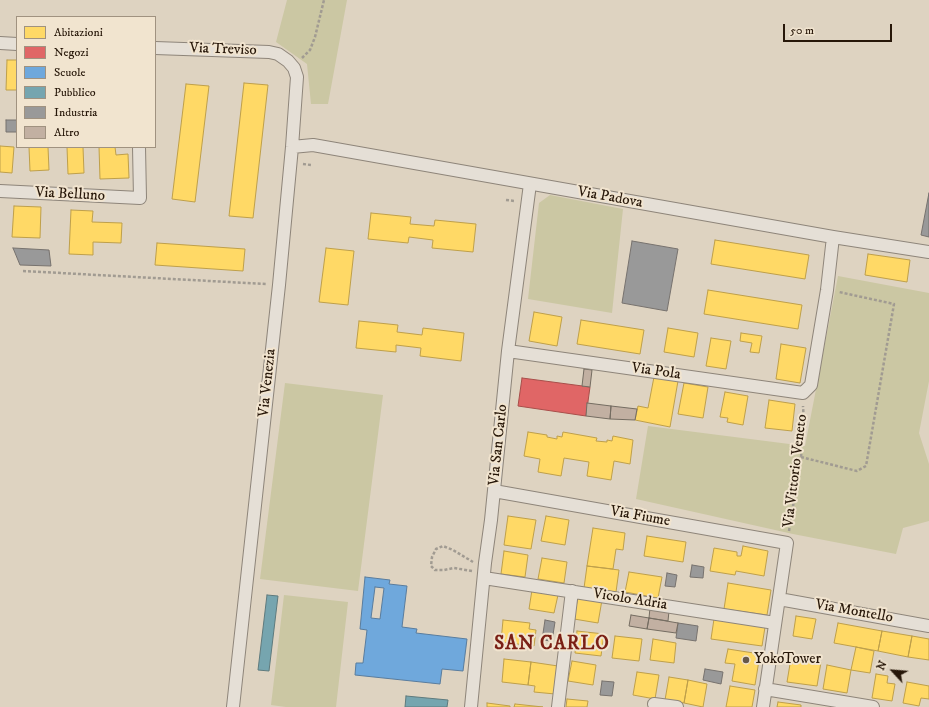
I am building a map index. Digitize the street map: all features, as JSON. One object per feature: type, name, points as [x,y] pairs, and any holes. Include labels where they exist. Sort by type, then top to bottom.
[{"type":"street","points":[[0,43],[16,44]]},
{"type":"street","name":"Via Treviso","points":[[156,48],[269,52],[278,54],[291,64]]},
{"type":"street","name":"Via Venezia","points":[[233,707],[279,284],[292,147],[297,77],[291,64]]},
{"type":"street","name":"Via Padova","points":[[292,147],[313,145],[833,237],[929,252]]},
{"type":"street","name":"Via Belluno","points":[[0,191],[140,198],[139,148]]},
{"type":"street","name":"Via San Carlo","points":[[471,707],[508,352],[530,184]]},
{"type":"street","name":"Via Vittorio Veneto","points":[[803,393],[811,385],[827,290],[833,237]]},
{"type":"street","name":"Via Pola","points":[[508,352],[803,393]]},
{"type":"street","name":"Via Fiume","points":[[494,491],[787,543]]},
{"type":"street","name":"Via Vittorio Veneto","points":[[763,707],[787,543]]},
{"type":"street","name":"Vicolo Adria","points":[[484,571],[572,591],[775,623]]},
{"type":"street","points":[[558,707],[572,591]]},
{"type":"street","name":"Via Montello","points":[[779,598],[929,626]]},
{"type":"street","points":[[765,689],[867,707]]},
{"type":"street","points":[[654,704],[677,707]]},
{"type":"path","points":[[291,64],[310,50],[315,37],[324,0]]},
{"type":"path","points":[[23,271],[279,284]]},
{"type":"path","points":[[801,457],[857,471],[866,466],[894,304],[827,290]]},
{"type":"path","name":"Via Vittorio Veneto","points":[[787,543],[801,457],[804,423],[803,393]]},
{"type":"path","points":[[443,546],[473,562],[484,571],[471,571],[454,568],[435,570],[431,566],[432,557],[436,550],[443,546]]},
{"type":"shaded area","points":[[287,0],[347,0],[328,104],[311,104],[307,64],[276,42]]},
{"type":"shaded area","points":[[550,195],[623,209],[612,313],[528,299],[539,203]]},
{"type":"shaded area","points":[[838,276],[929,293],[929,381],[919,433],[929,464],[929,521],[903,528],[896,554],[793,534],[636,499],[648,426],[805,446]]},
{"type":"shaded area","points":[[285,383],[383,395],[358,591],[260,579]]},
{"type":"shaded area","points":[[284,595],[348,602],[336,707],[286,707],[271,705]]},
{"type":"building: Abitazioni","points":[[7,60],[16,60],[16,90],[6,90]]},
{"type":"building: Abitazioni","points":[[244,83],[268,85],[253,218],[229,216]]},
{"type":"building: Abitazioni","points":[[186,84],[209,86],[195,202],[172,199]]},
{"type":"building: Abitazioni","points":[[0,146],[14,147],[12,173],[0,172]]},
{"type":"building: Abitazioni","points":[[29,148],[48,148],[49,170],[30,171]]},
{"type":"building: Abitazioni","points":[[67,148],[83,148],[84,173],[68,174]]},
{"type":"building: Abitazioni","points":[[99,148],[115,148],[116,155],[128,154],[129,178],[100,179]]},
{"type":"building: Abitazioni","points":[[14,206],[41,207],[40,238],[12,237]]},
{"type":"building: Abitazioni","points":[[71,210],[93,211],[92,222],[122,223],[121,243],[93,242],[93,255],[69,254]]},
{"type":"building: Abitazioni","points":[[371,213],[411,217],[410,224],[434,226],[435,220],[476,224],[473,252],[432,248],[433,240],[409,237],[408,243],[368,239]]},
{"type":"building: Abitazioni","points":[[715,240],[809,255],[805,279],[711,264]]},
{"type":"building: Abitazioni","points":[[157,243],[245,249],[243,271],[155,265]]},
{"type":"building: Abitazioni","points":[[326,248],[354,251],[348,305],[319,302]]},
{"type":"building: Abitazioni","points":[[868,254],[910,260],[907,282],[865,275]]},
{"type":"building: Abitazioni","points":[[708,290],[802,305],[798,329],[704,314]]},
{"type":"building: Abitazioni","points":[[534,312],[562,317],[557,346],[529,341]]},
{"type":"building: Abitazioni","points":[[581,320],[644,330],[640,354],[577,344]]},
{"type":"building: Abitazioni","points":[[359,321],[398,325],[397,332],[422,335],[423,328],[464,333],[461,361],[420,356],[421,348],[396,345],[396,352],[356,348]]},
{"type":"building: Abitazioni","points":[[668,328],[698,333],[694,357],[664,352]]},
{"type":"building: Abitazioni","points":[[741,333],[762,336],[759,353],[750,352],[752,343],[740,341]]},
{"type":"building: Abitazioni","points":[[711,338],[731,341],[726,369],[706,366]]},
{"type":"building: Abitazioni","points":[[781,344],[806,348],[800,383],[776,379]]},
{"type":"building: Abitazioni","points":[[654,377],[678,381],[670,427],[635,420],[638,406],[648,408]]},
{"type":"building: Abitazioni","points":[[684,383],[708,387],[703,418],[678,414]]},
{"type":"building: Abitazioni","points":[[725,392],[748,396],[743,425],[727,422],[728,418],[720,417]]},
{"type":"building: Abitazioni","points":[[769,400],[795,404],[792,431],[765,428]]},
{"type":"building: Abitazioni","points":[[528,432],[547,435],[547,437],[557,439],[557,436],[562,437],[563,432],[597,438],[596,441],[612,441],[613,436],[633,440],[630,464],[614,461],[611,480],[587,476],[589,462],[564,458],[561,476],[538,472],[540,459],[524,456]]},
{"type":"building: Abitazioni","points":[[508,516],[536,520],[531,549],[504,545]]},
{"type":"building: Abitazioni","points":[[546,516],[569,520],[565,545],[541,541]]},
{"type":"building: Abitazioni","points":[[593,528],[625,533],[623,550],[616,549],[613,569],[587,566]]},
{"type":"building: Abitazioni","points":[[647,536],[686,542],[683,562],[644,556]]},
{"type":"building: Abitazioni","points":[[743,546],[768,551],[764,576],[736,571],[735,575],[710,571],[714,548],[737,552],[737,556],[741,556]]},
{"type":"building: Abitazioni","points":[[504,551],[528,555],[525,577],[501,574]]},
{"type":"building: Abitazioni","points":[[542,558],[567,562],[564,583],[538,579]]},
{"type":"building: Abitazioni","points":[[587,566],[619,570],[616,592],[584,588]]},
{"type":"building: Abitazioni","points":[[629,572],[662,577],[658,598],[625,592]]},
{"type":"building: Abitazioni","points":[[728,583],[771,590],[767,615],[724,609]]},
{"type":"building: Abitazioni","points":[[532,590],[558,595],[554,613],[529,609]]},
{"type":"building: Abitazioni","points":[[578,596],[602,600],[598,623],[574,619]]},
{"type":"building: Abitazioni","points":[[796,616],[816,619],[812,639],[793,636]]},
{"type":"building: Abitazioni","points":[[714,619],[765,627],[762,646],[711,639]]},
{"type":"building: Abitazioni","points":[[503,620],[530,623],[529,629],[536,630],[534,646],[501,642]]},
{"type":"building: Abitazioni","points":[[838,623],[882,631],[878,651],[834,643]]},
{"type":"building: Abitazioni","points":[[577,631],[604,634],[601,656],[575,653]]},
{"type":"building: Abitazioni","points":[[882,631],[912,636],[908,657],[878,651]]},
{"type":"building: Abitazioni","points":[[615,636],[642,639],[639,661],[612,658]]},
{"type":"building: Abitazioni","points":[[912,636],[929,639],[929,660],[908,657]]},
{"type":"building: Abitazioni","points":[[653,639],[676,643],[674,663],[650,660]]},
{"type":"building: Abitazioni","points":[[856,647],[874,651],[870,673],[851,670]]},
{"type":"building: Abitazioni","points":[[728,649],[760,654],[755,685],[732,681],[735,664],[725,663]]},
{"type":"building: Abitazioni","points":[[791,658],[821,662],[817,686],[787,682]]},
{"type":"building: Abitazioni","points":[[504,659],[531,662],[528,685],[502,682]]},
{"type":"building: Abitazioni","points":[[572,661],[596,665],[593,685],[568,681]]},
{"type":"building: Abitazioni","points":[[531,662],[558,666],[555,694],[534,692],[535,686],[528,685]]},
{"type":"building: Abitazioni","points":[[827,665],[851,670],[847,693],[823,689]]},
{"type":"building: Abitazioni","points":[[637,672],[659,675],[655,699],[633,695]]},
{"type":"building: Abitazioni","points":[[876,674],[888,676],[887,683],[895,684],[892,701],[872,698]]},
{"type":"building: Abitazioni","points":[[669,677],[688,680],[684,703],[665,700]]},
{"type":"building: Abitazioni","points":[[688,680],[707,684],[703,707],[684,703]]},
{"type":"building: Abitazioni","points":[[907,682],[929,686],[929,699],[921,698],[919,706],[903,703]]},
{"type":"building: Abitazioni","points":[[730,686],[755,690],[752,707],[726,707]]},
{"type":"building: Abitazioni","points":[[567,699],[588,701],[587,707],[566,707]]},
{"type":"building: Abitazioni","points":[[778,702],[801,705],[801,707],[777,707]]},
{"type":"building: Abitazioni","points":[[487,703],[510,706],[510,707],[487,707]]},
{"type":"building: Abitazioni","points":[[515,704],[543,707],[514,707]]},
{"type":"building: Negozi","points":[[522,378],[590,387],[586,416],[518,406]]},
{"type":"building: Scuole","points":[[365,577],[390,580],[389,584],[407,586],[402,627],[417,629],[416,633],[467,639],[463,671],[442,669],[440,684],[355,675],[356,663],[363,663],[367,630],[360,629]],"holes":[[[375,587],[384,588],[380,619],[371,618]]]},
{"type":"building: Pubblico","points":[[267,595],[278,596],[269,671],[258,670]]},
{"type":"building: Pubblico","points":[[406,696],[448,700],[447,707],[405,707]]},
{"type":"building: Industria","points":[[6,120],[16,120],[16,132],[6,132]]},
{"type":"building: Industria","points":[[929,193],[929,237],[921,235]]},
{"type":"building: Industria","points":[[632,241],[678,249],[667,311],[622,303]]},
{"type":"building: Industria","points":[[13,248],[49,250],[51,266],[20,265]]},
{"type":"building: Industria","points":[[692,565],[704,567],[703,578],[690,577]]},
{"type":"building: Industria","points":[[667,573],[677,575],[675,587],[665,586]]},
{"type":"building: Industria","points":[[545,620],[555,622],[552,641],[542,640]]},
{"type":"building: Industria","points":[[678,623],[698,626],[696,641],[676,638]]},
{"type":"building: Industria","points":[[705,669],[723,672],[721,684],[703,680]]},
{"type":"building: Industria","points":[[602,681],[614,682],[612,696],[600,695]]},
{"type":"building: Altro","points":[[584,369],[592,370],[590,387],[582,386]]},
{"type":"building: Altro","points":[[587,403],[611,406],[610,419],[586,416]]},
{"type":"building: Altro","points":[[611,406],[637,409],[635,420],[610,419]]},
{"type":"building: Altro","points":[[650,608],[669,611],[668,621],[649,618]]},
{"type":"building: Altro","points":[[631,615],[649,618],[647,629],[629,626]]},
{"type":"building: Altro","points":[[649,618],[678,623],[676,633],[647,629]]},
{"type":"place","name":"YokoTower","points":[[746,660]]},
{"type":"district","name":"SAN CARLO","points":[[552,645]]}]
